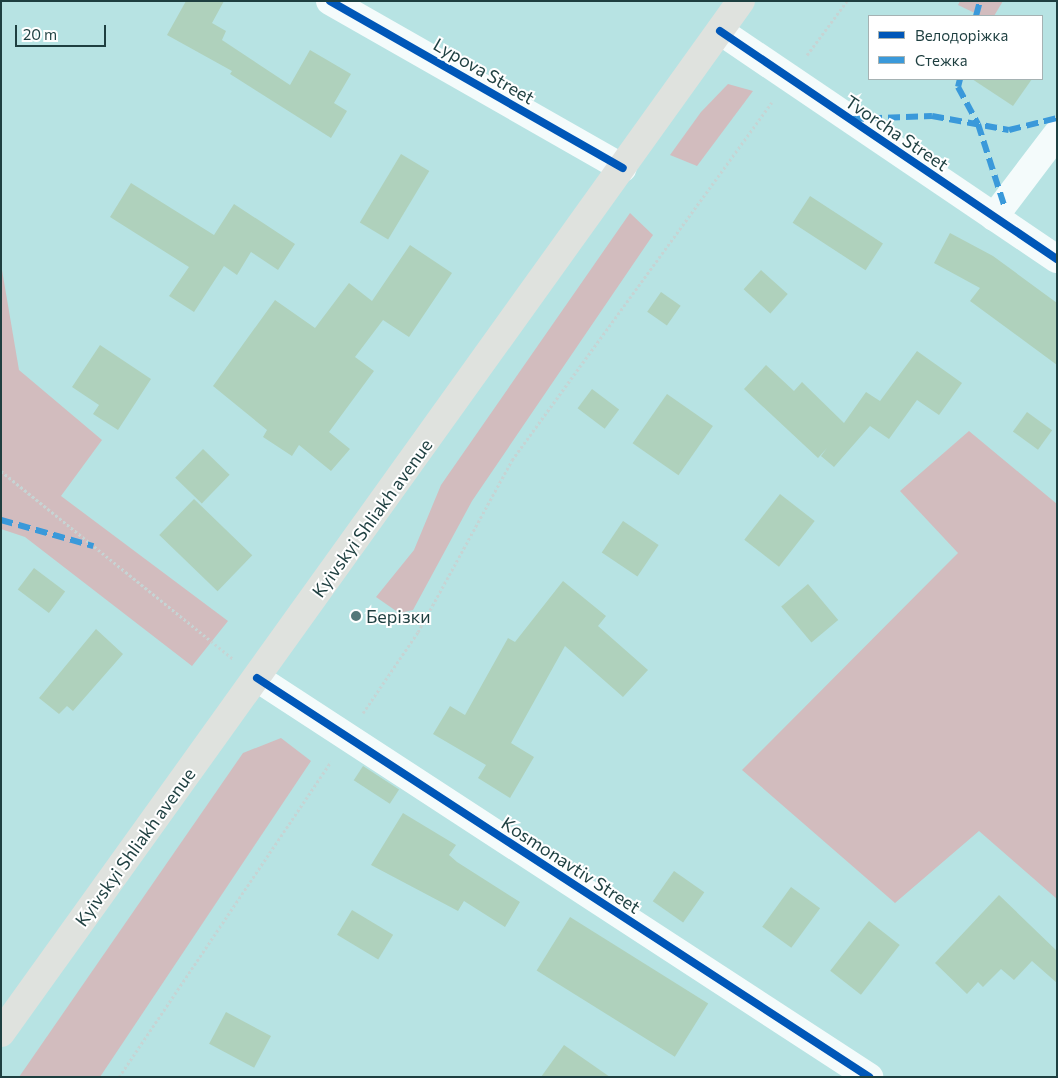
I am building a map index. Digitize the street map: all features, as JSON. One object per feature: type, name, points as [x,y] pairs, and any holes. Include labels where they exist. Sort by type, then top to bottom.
[{"type":"main road","name":"Kyivskyi Shliakh avenue","points":[[1,1033],[741,1]]},
{"type":"street","name":"Lypova Street","points":[[330,1],[623,168]]},
{"type":"street","name":"Tvorcha Street","points":[[720,31],[1057,259]]},
{"type":"street","points":[[994,217],[1057,134]]},
{"type":"street","name":"Kosmonavtiv Street","points":[[257,678],[869,1077]]},
{"type":"path","points":[[120,1077],[418,632],[512,460],[847,1]]},
{"type":"path","points":[[1,471],[257,678]]},
{"type":"shaded area","points":[[960,1],[1003,1],[995,15],[979,15],[958,5]]},
{"type":"shaded area","points":[[728,84],[753,91],[697,166],[670,155],[701,112]]},
{"type":"shaded area","points":[[630,213],[653,235],[472,501],[413,610],[399,613],[376,597],[414,550],[441,485]]},
{"type":"shaded area","points":[[1,264],[19,370],[102,440],[61,496],[228,621],[192,666],[25,537],[1,529]]},
{"type":"shaded area","points":[[969,431],[1057,504],[1057,899],[979,831],[895,903],[742,770],[958,553],[900,491]]},
{"type":"shaded area","points":[[281,738],[311,761],[100,1077],[19,1077],[243,753]]},
{"type":"building","points":[[186,1],[224,1],[212,23],[226,31],[222,40],[290,85],[310,50],[351,74],[334,103],[347,111],[331,138],[230,74],[232,71],[167,35]]},
{"type":"building","points":[[974,80],[1031,80],[1013,106]]},
{"type":"building","points":[[401,154],[429,171],[388,240],[360,223]]},
{"type":"building","points":[[131,183],[214,235],[234,204],[295,244],[278,270],[251,252],[237,275],[224,266],[194,312],[169,296],[189,267],[110,217]]},
{"type":"building","points":[[810,196],[883,243],[866,270],[793,223]]},
{"type":"building","points":[[950,233],[993,256],[1057,303],[1057,365],[970,301],[980,288],[934,263]]},
{"type":"building","points":[[410,245],[452,273],[409,337],[383,320],[355,357],[374,371],[329,432],[350,449],[331,471],[299,445],[292,456],[263,437],[267,430],[213,386],[275,300],[315,328],[349,283],[372,301]]},
{"type":"building","points":[[761,270],[788,294],[770,313],[744,289]]},
{"type":"building","points":[[661,292],[681,306],[667,325],[647,312]]},
{"type":"building","points":[[100,345],[151,379],[118,430],[93,414],[99,405],[72,387]]},
{"type":"building","points":[[917,351],[962,383],[939,415],[917,400],[889,439],[870,426],[834,467],[821,456],[827,448],[818,458],[744,389],[766,365],[794,391],[802,382],[844,423],[866,392],[880,401]]},
{"type":"building","points":[[592,389],[619,409],[605,429],[578,408]]},
{"type":"building","points":[[667,394],[713,426],[678,475],[633,443]]},
{"type":"building","points":[[1027,412],[1052,430],[1038,450],[1013,431]]},
{"type":"building","points":[[203,449],[230,475],[202,503],[175,478]]},
{"type":"building","points":[[780,494],[815,521],[779,567],[744,540]]},
{"type":"building","points":[[194,499],[252,555],[218,591],[159,535]]},
{"type":"building","points":[[623,521],[659,545],[637,577],[602,553]]},
{"type":"building","points":[[34,568],[65,591],[49,613],[18,590]]},
{"type":"building","points":[[563,581],[606,616],[598,626],[648,670],[623,697],[565,646],[511,743],[534,757],[510,798],[478,778],[486,765],[433,734],[450,706],[465,715],[508,638],[515,642]]},
{"type":"building","points":[[808,584],[838,620],[811,643],[781,606]]},
{"type":"building","points":[[96,629],[123,654],[73,711],[67,706],[59,714],[39,698]]},
{"type":"building","points":[[363,766],[399,789],[390,804],[354,780]]},
{"type":"building","points":[[403,813],[456,845],[449,855],[520,902],[505,927],[464,901],[458,911],[371,865]]},
{"type":"building","points":[[674,871],[704,892],[683,923],[653,901]]},
{"type":"building","points":[[791,887],[820,908],[791,948],[762,927]]},
{"type":"building","points":[[999,895],[1057,951],[1057,983],[1032,961],[1014,980],[1001,969],[983,987],[978,982],[967,994],[935,963]]},
{"type":"building","points":[[352,910],[393,935],[378,960],[337,935]]},
{"type":"building","points":[[570,917],[708,1003],[675,1057],[537,970]]},
{"type":"building","points":[[869,921],[900,945],[861,995],[830,971]]},
{"type":"building","points":[[226,1012],[271,1036],[254,1068],[209,1044]]},
{"type":"building","points":[[564,1045],[610,1077],[541,1077]]},
{"type":"marked path","points":[[976,15],[980,1]]},
{"type":"marked path","points":[[960,80],[958,87],[978,124],[1004,205]]},
{"type":"marked path","points":[[852,119],[932,116],[1009,130],[1057,118]]},
{"type":"marked path","points":[[1,520],[93,546]]},
{"type":"cycle path","points":[[330,1],[623,168]]},
{"type":"cycle path","points":[[720,31],[1057,259]]},
{"type":"cycle path","points":[[257,678],[869,1077]]},
{"type":"place","name":"Берізки","points":[[356,616]]}]
